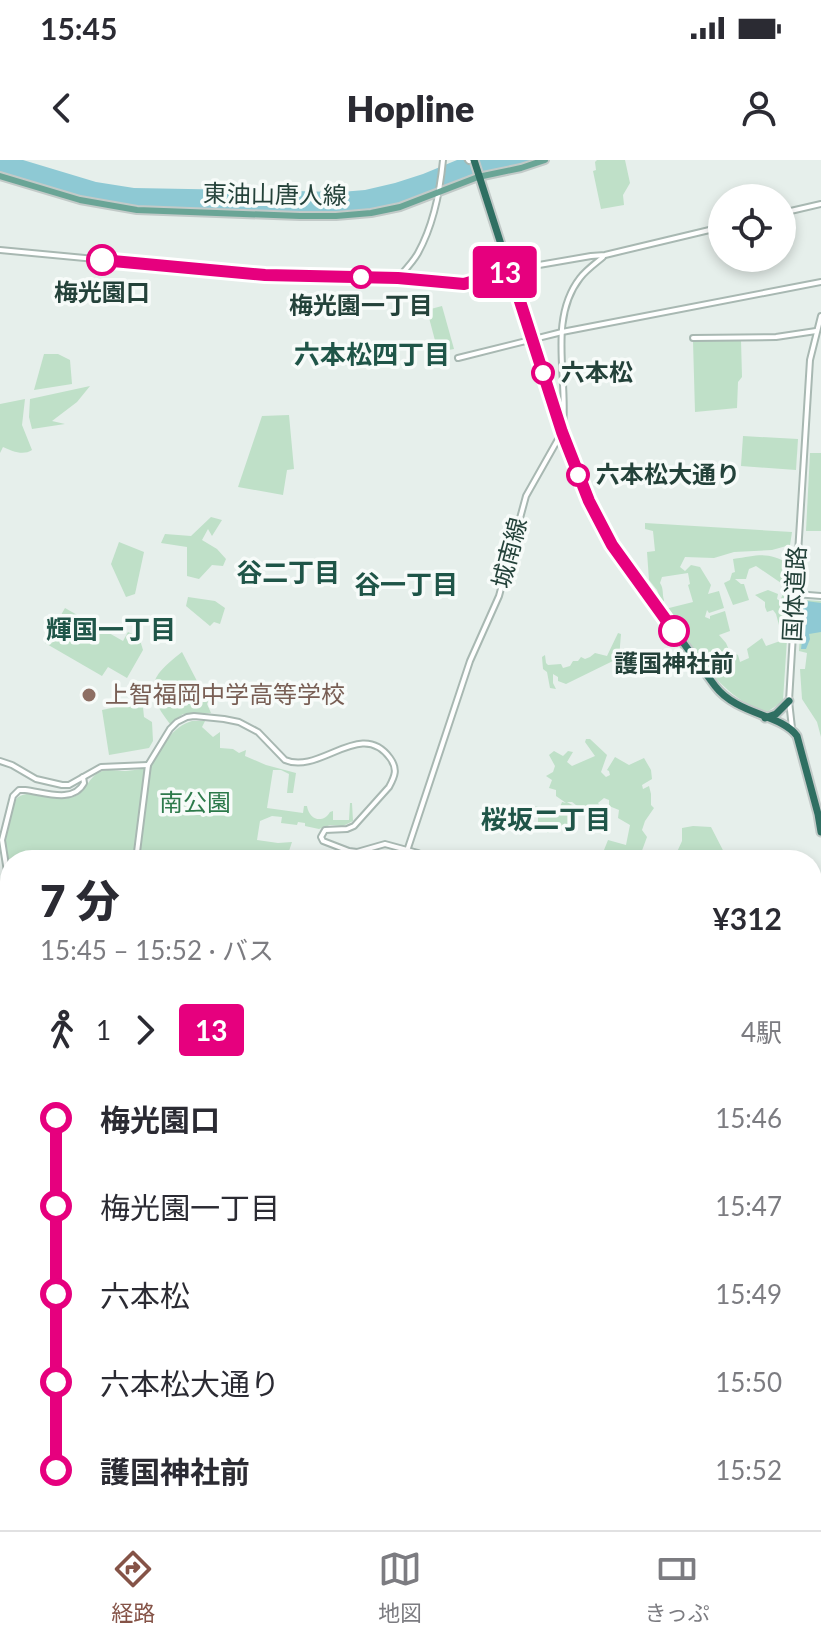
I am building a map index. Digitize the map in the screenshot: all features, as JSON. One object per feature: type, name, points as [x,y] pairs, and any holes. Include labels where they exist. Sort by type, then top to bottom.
[{"type":"highway","points":[[472,161],[562,432],[589,501],[607,536],[719,691],[738,706],[792,730],[800,743],[821,832]]},
{"type":"highway","points":[[765,718],[776,714],[789,701]]},
{"type":"main road","name":"東油山唐人線","points":[[0,176],[80,200],[137,210],[336,216],[400,207],[476,175],[521,168],[545,160]]},
{"type":"street","points":[[398,278],[417,255],[432,220],[443,163]]},
{"type":"street","points":[[796,210],[821,204]]},
{"type":"street","points":[[0,250],[265,275],[398,278],[464,284],[510,270],[605,255],[708,230]]},
{"type":"street","name":"城南線","points":[[408,850],[470,661],[499,596],[526,496],[562,432],[565,411],[562,332],[569,296],[580,278],[605,255]]},
{"type":"street","points":[[458,358],[532,338],[821,282]]},
{"type":"street","name":"国体道路","points":[[792,730],[789,701],[810,360],[821,316]]},
{"type":"street","points":[[693,338],[776,337],[816,331]]},
{"type":"street","points":[[795,594],[821,596]]},
{"type":"street","points":[[137,850],[150,759],[177,722],[194,716],[224,719],[249,727],[291,763],[322,757],[361,743],[377,746],[396,769],[389,787],[354,826],[325,830],[321,837],[326,843],[346,850]]},
{"type":"street","points":[[0,761],[45,783],[69,785],[101,767],[148,765]]},
{"type":"street","points":[[4,850],[2,840],[13,796],[19,790],[73,795],[84,783],[83,777]]},
{"type":"street","points":[[364,850],[385,844],[408,850]]},
{"type":"green space","points":[[597,160],[625,160],[630,183],[623,195],[624,205],[601,209],[593,171],[596,170]]},
{"type":"green space","points":[[442,306],[454,349],[438,352],[427,310]]},
{"type":"green space","points":[[741,340],[742,377],[738,382],[737,408],[695,412],[693,341]]},
{"type":"green space","points":[[44,354],[58,354],[70,360],[72,384],[34,390]]},
{"type":"green space","points":[[90,386],[77,402],[52,421],[65,424],[32,429],[30,399]]},
{"type":"green space","points":[[25,399],[22,425],[32,450],[21,453],[3,447],[0,453],[0,404]]},
{"type":"green space","points":[[289,415],[294,469],[287,470],[283,495],[238,487],[262,416]]},
{"type":"green space","points":[[743,436],[798,439],[796,470],[741,466]]},
{"type":"green space","points":[[810,453],[821,453],[821,531],[806,531]]},
{"type":"green space","points":[[211,517],[222,520],[212,536],[208,529],[202,540],[226,559],[223,566],[212,565],[199,579],[187,576],[187,547],[161,543],[165,534],[191,536]]},
{"type":"green space","points":[[645,523],[792,532],[790,545],[772,550],[734,552],[714,558],[685,557],[680,567],[685,571],[691,565],[700,567],[711,585],[708,594],[719,591],[724,608],[709,613],[707,610],[705,617],[710,619],[710,616],[725,611],[730,631],[719,635],[729,650],[738,655],[740,662],[749,658],[747,649],[762,638],[766,646],[783,640],[776,614],[773,610],[767,612],[765,602],[755,595],[768,590],[778,594],[780,601],[784,591],[781,583],[756,566],[749,569],[746,579],[735,579],[744,584],[749,600],[733,605],[724,583],[735,572],[733,559],[763,555],[792,565],[790,599],[782,606],[789,609],[782,702],[767,712],[744,702],[727,690],[698,657],[665,609],[693,602],[688,573],[662,577],[663,605],[649,580],[647,552],[655,551],[653,531],[645,529]]},
{"type":"green space","points":[[119,542],[144,552],[135,594],[126,597],[111,564]]},
{"type":"green space","points":[[188,597],[215,601],[225,608],[220,624],[214,622],[210,626],[186,606]]},
{"type":"green space","points":[[821,601],[821,737],[817,722],[802,699],[800,669],[805,669],[807,653],[799,651],[802,602]]},
{"type":"green space","points":[[65,608],[123,641],[128,632],[139,637],[143,650],[127,678],[108,667],[102,676],[45,643]]},
{"type":"green space","points":[[618,633],[621,634],[619,658],[566,684],[558,681],[553,674],[556,689],[550,688],[542,657],[545,655],[548,665],[561,664],[563,668],[595,653],[607,656]]},
{"type":"green space","name":"南公園","points":[[182,652],[198,683],[206,687],[211,713],[183,714],[170,724],[156,702],[154,685],[162,669]]},
{"type":"green space","points":[[130,704],[143,707],[144,717],[152,722],[153,741],[149,748],[109,755],[102,710]]},
{"type":"green space","name":"南公園","points":[[192,721],[205,721],[202,727],[213,737],[220,732],[220,748],[239,753],[246,750],[245,756],[296,773],[293,793],[287,793],[289,774],[273,770],[267,808],[303,813],[304,806],[307,806],[310,815],[317,819],[333,811],[333,820],[349,820],[352,803],[353,821],[343,826],[330,825],[319,829],[305,826],[305,823],[281,823],[282,817],[272,816],[260,821],[257,840],[292,842],[289,850],[6,850],[5,835],[17,798],[30,794],[73,797],[103,771],[151,767],[172,733]]},
{"type":"green space","points":[[590,739],[607,755],[601,772],[606,777],[610,775],[607,770],[615,757],[629,765],[644,758],[651,770],[652,779],[642,785],[643,789],[649,786],[654,808],[642,830],[647,837],[642,850],[604,850],[608,840],[626,845],[630,825],[618,818],[619,810],[609,806],[609,800],[604,798],[598,803],[605,812],[592,817],[587,812],[583,814],[572,802],[567,802],[574,806],[567,829],[554,826],[548,833],[538,825],[538,817],[531,813],[534,806],[556,817],[562,802],[566,803],[556,796],[556,790],[549,788],[552,780],[546,776],[553,772],[555,766],[549,755],[554,751],[563,756],[568,751],[573,752],[567,762],[572,766],[595,756],[585,742]]},
{"type":"green space","points":[[711,827],[723,850],[678,850],[682,828]]},
{"type":"water","points":[[0,160],[23,160],[96,182],[134,188],[341,192],[395,183],[457,160],[539,160],[468,176],[434,194],[398,206],[333,214],[123,206],[77,197],[0,172]]},
{"type":"water","points":[[803,603],[821,603],[821,632],[809,634],[806,649],[801,649]]},
{"type":"bus line","name":"13","points":[[102,260],[265,275],[398,278],[464,284],[510,270],[562,432],[589,501],[612,545],[674,631]]},
{"type":"place","name":"梅光園口","points":[[102,260]]},
{"type":"place","name":"梅光園一丁目","points":[[361,277]]},
{"type":"place","name":"六本松","points":[[543,373]]},
{"type":"place","name":"六本松大通り","points":[[578,475]]},
{"type":"place","name":"護国神社前","points":[[674,631]]},
{"type":"place","name":"上智福岡中学高等学校","points":[[89,695]]},
{"type":"district","name":"六本松四丁目","points":[[372,355]]},
{"type":"district","name":"谷二丁目","points":[[288,573]]},
{"type":"district","name":"谷一丁目","points":[[406,585]]},
{"type":"district","name":"輝国一丁目","points":[[111,630]]},
{"type":"district","name":"桜坂二丁目","points":[[546,820]]}]
